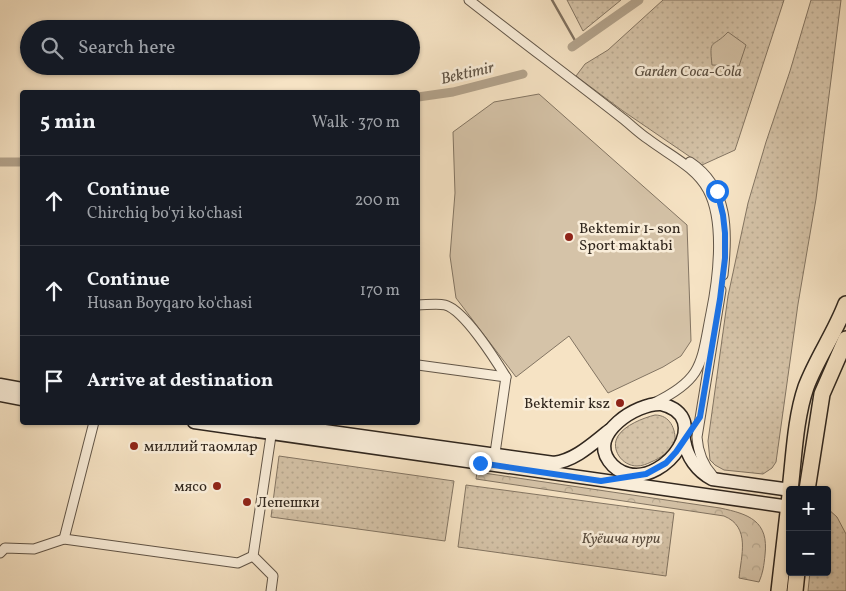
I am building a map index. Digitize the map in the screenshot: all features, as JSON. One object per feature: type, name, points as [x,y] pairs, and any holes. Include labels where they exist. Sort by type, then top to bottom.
[{"type":"highway","points":[[791,486],[805,390],[840,321],[846,304]]},
{"type":"highway","points":[[808,486],[822,394],[846,339]]},
{"type":"highway","points":[[779,591],[786,529]]},
{"type":"highway","points":[[795,591],[797,576]]},
{"type":"main road","points":[[0,385],[20,388]]},
{"type":"main road","points":[[0,395],[20,398]]},
{"type":"main road","points":[[494,460],[562,462],[582,451],[627,416],[650,405],[664,405],[678,413],[685,428],[684,440],[688,452],[695,465],[706,475],[718,481],[786,490]]},
{"type":"main road","points":[[238,425],[306,430],[494,460],[601,481],[786,503]]},
{"type":"main road","points":[[610,430],[604,449],[606,457],[618,469],[682,492]]},
{"type":"main road","points":[[601,481],[646,474],[660,467],[676,452],[684,440]]},
{"type":"street","points":[[469,0],[698,176],[709,192],[716,221],[718,274],[700,364],[695,374],[681,388],[650,405]]},
{"type":"street","points":[[623,118],[650,134],[703,172],[710,180],[720,199],[724,220],[725,258],[697,437],[699,454],[707,469],[718,481]]},
{"type":"street","points":[[420,305],[444,305],[454,310],[482,340],[506,377],[494,460]]},
{"type":"street","points":[[420,364],[506,377]]},
{"type":"street","points":[[684,440],[700,417]]},
{"type":"street","points":[[64,539],[93,425]]},
{"type":"street","points":[[253,556],[268,427]]},
{"type":"street","points":[[0,553],[6,548],[34,549],[64,539],[238,563],[253,556]]},
{"type":"street","points":[[253,556],[273,576],[271,591]]},
{"type":"green space","points":[[567,0],[621,0],[583,31]]},
{"type":"green space","name":"Garden Coca-Cola","points":[[663,0],[784,0],[735,150],[702,165],[576,76],[585,64],[608,50]]},
{"type":"green space","points":[[811,0],[841,0],[816,199],[798,304],[776,462],[772,468],[763,474],[724,470],[710,460],[708,441],[728,296],[748,203]]},
{"type":"green space","points":[[728,32],[746,45],[739,66],[712,65],[711,50],[713,44]]},
{"type":"green space","name":"Bektemir 1- son Sport maktabi","points":[[539,94],[687,225],[691,341],[681,356],[663,367],[608,393],[569,336],[516,377],[456,298],[450,256],[455,193],[453,132],[494,102]]},
{"type":"green space","points":[[655,415],[665,417],[673,428],[675,442],[671,448],[665,454],[643,465],[632,465],[622,460],[615,446],[618,436],[630,425]]},
{"type":"green space","points":[[279,456],[454,481],[445,541],[271,517]]},
{"type":"green space","points":[[477,472],[720,508],[740,513],[755,521],[764,534],[765,555],[759,582],[739,578],[742,552],[741,535],[738,527],[724,516],[476,479]]},
{"type":"green space","name":"Куёшча нури","points":[[466,485],[674,513],[666,576],[458,547]]},
{"type":"green space","points":[[831,512],[837,517],[846,534],[846,591],[808,591],[810,576],[831,576]]},
{"type":"waterway","points":[[552,0],[577,44]]},
{"type":"waterway","name":"Bektimir","points":[[572,47],[639,0]]},
{"type":"waterway","name":"Bektimir","points":[[420,97],[453,92],[523,74]]},
{"type":"waterway","name":"Bektimir","points":[[0,162],[20,162]]},
{"type":"place","name":"Bektemir 1- son Sport maktabi","points":[[569,237]]},
{"type":"place","name":"Bektemir ksz","points":[[620,403]]},
{"type":"place","name":"миллий таомлар","points":[[134,446]]},
{"type":"place","name":"мясо","points":[[217,486]]},
{"type":"place","name":"Лепешки","points":[[247,502]]},
{"type":"route","points":[[480,463],[601,481],[646,474],[666,463],[676,452],[700,417],[720,299],[725,258],[725,233],[717,191]]}]
